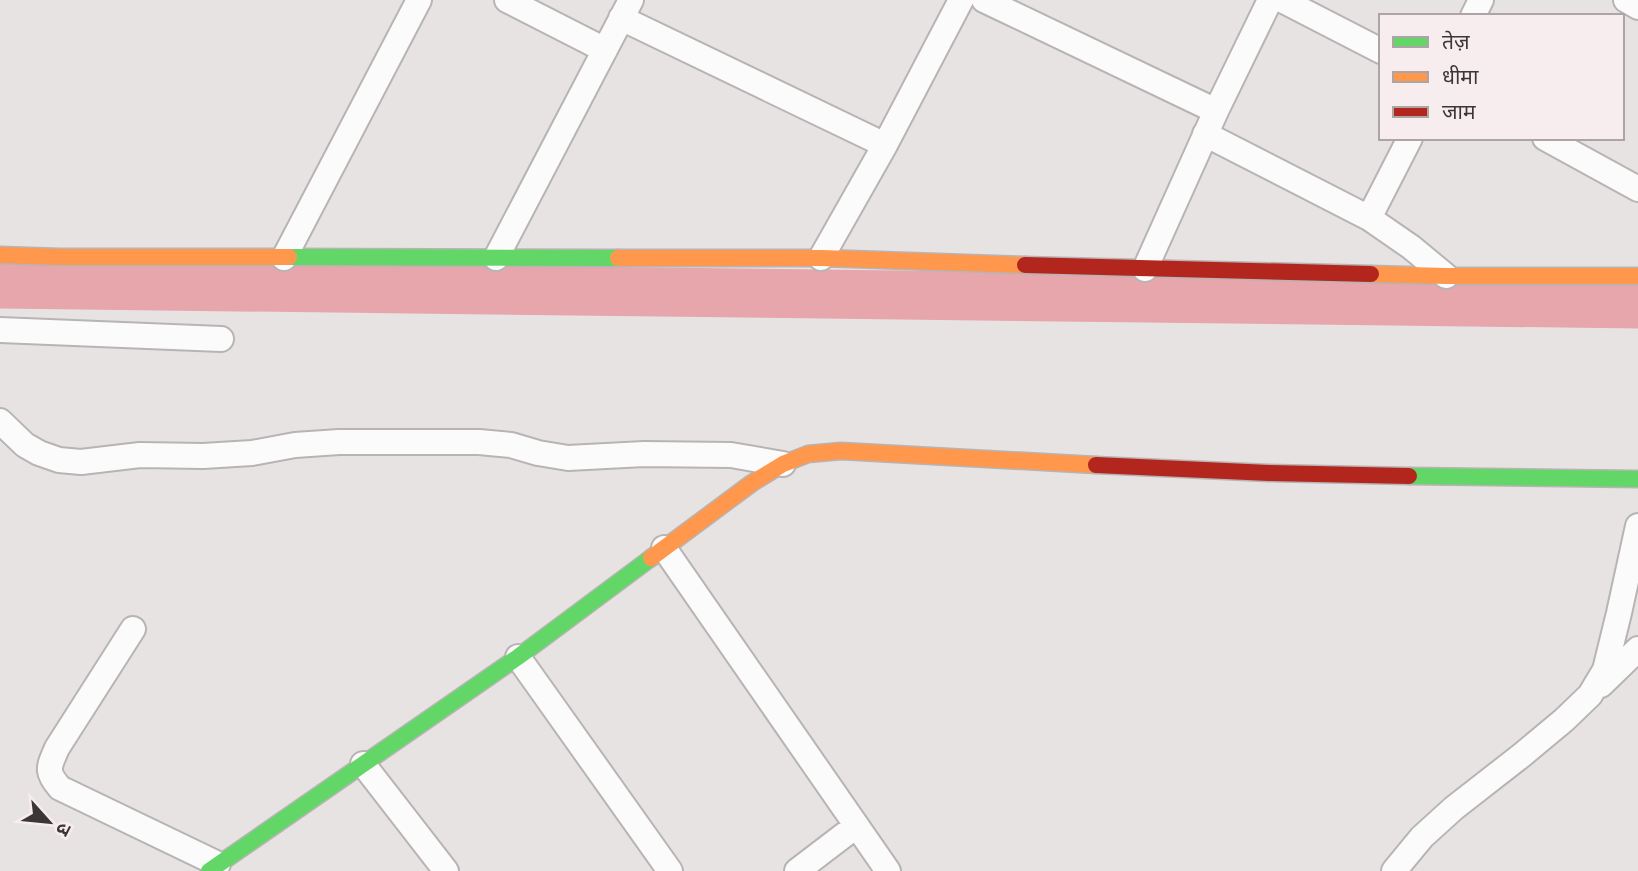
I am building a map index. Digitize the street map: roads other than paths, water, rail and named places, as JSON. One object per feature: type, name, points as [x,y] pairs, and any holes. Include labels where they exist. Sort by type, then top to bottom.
[{"type":"street","points":[[284,258],[419,0]]},
{"type":"street","points":[[508,0],[605,50]]},
{"type":"street","points":[[821,258],[885,145],[961,0]]},
{"type":"street","points":[[984,0],[1216,111]]},
{"type":"street","points":[[1145,269],[1205,134],[1270,0]]},
{"type":"street","points":[[1282,0],[1379,50]]},
{"type":"street","points":[[1626,0],[1638,7]]},
{"type":"street","points":[[496,258],[626,9],[885,145]]},
{"type":"street","points":[[1205,134],[1369,218],[1411,247],[1446,276]]},
{"type":"street","points":[[1369,218],[1409,140]]},
{"type":"street","points":[[1549,140],[1638,189]]},
{"type":"street","points":[[0,255],[821,258],[1446,276],[1638,276]]},
{"type":"street","points":[[0,330],[222,339]]},
{"type":"street","points":[[0,421],[25,445],[39,453],[59,460],[81,462],[140,455],[203,456],[253,453],[295,445],[340,442],[479,442],[511,445],[568,458],[644,454],[731,455],[783,464]]},
{"type":"street","points":[[133,629],[57,748],[50,765],[51,778],[60,788],[214,868],[518,657],[752,483],[783,464],[808,454],[841,452],[1269,472],[1638,479]]},
{"type":"street","points":[[1591,695],[1605,670],[1638,526]]},
{"type":"street","points":[[664,548],[888,871]]},
{"type":"street","points":[[1394,871],[1422,837],[1446,815],[1553,729],[1638,649]]},
{"type":"street","points":[[518,657],[670,871]]},
{"type":"street","points":[[363,764],[446,871]]},
{"type":"street","points":[[797,871],[856,826]]},
{"type":"waterway","points":[[0,284],[1638,304]]}]
